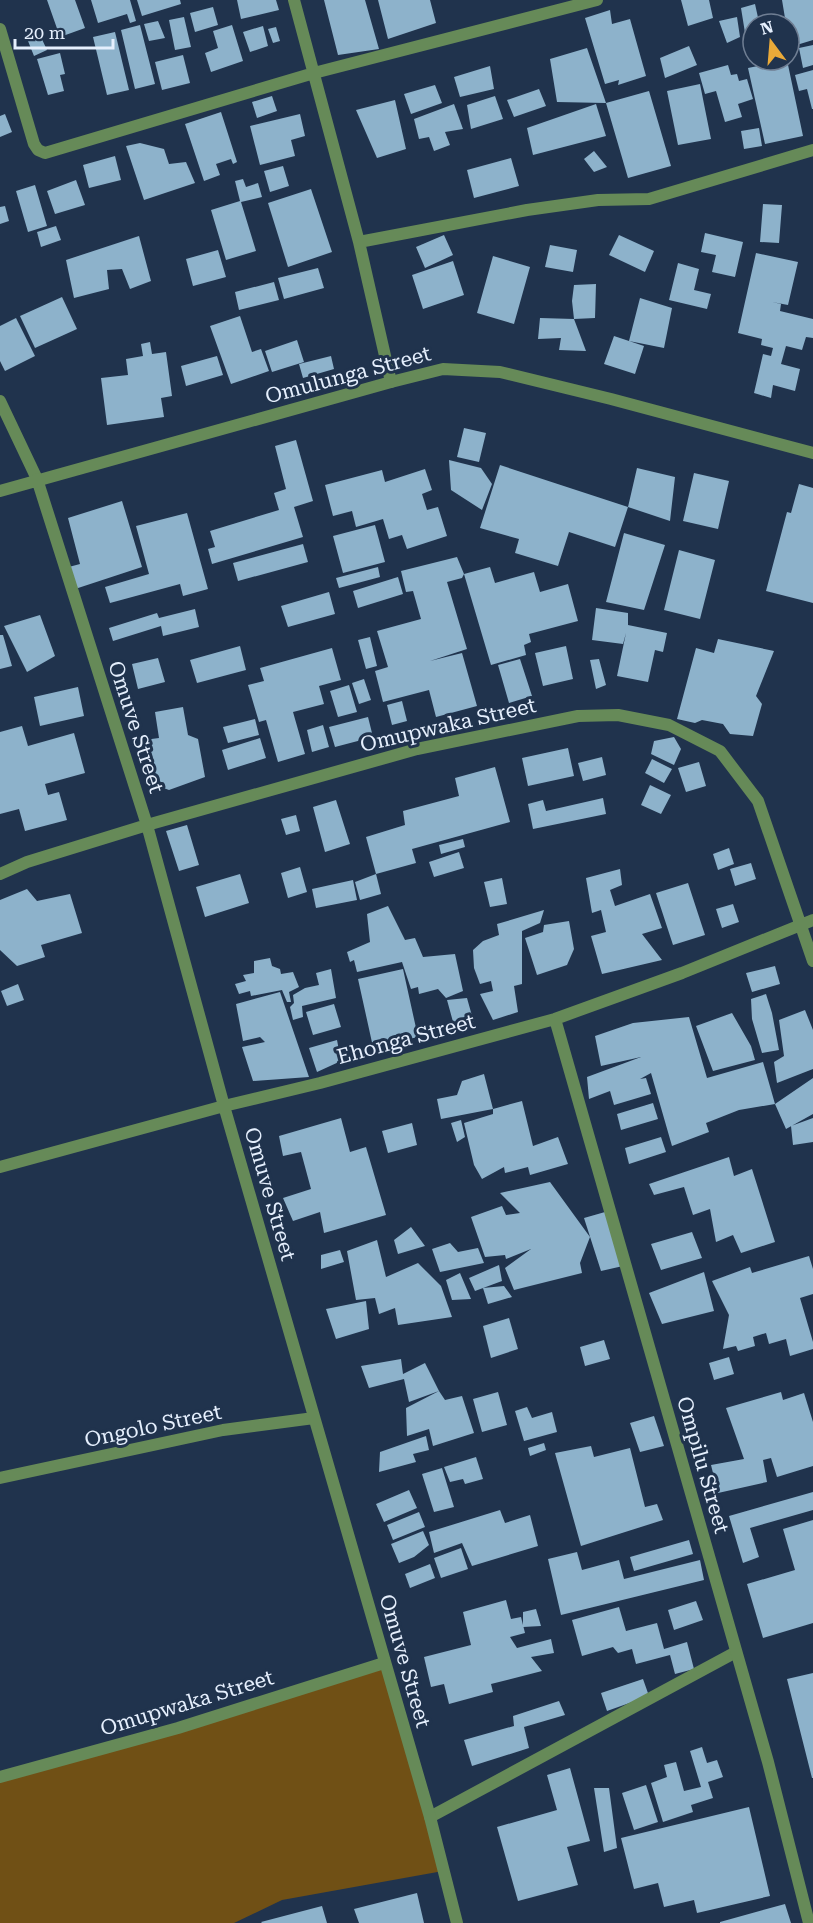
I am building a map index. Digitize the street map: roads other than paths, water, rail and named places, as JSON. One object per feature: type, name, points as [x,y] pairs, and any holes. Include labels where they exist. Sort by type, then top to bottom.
[{"type":"street","points":[[294,0],[359,242],[390,382]]},
{"type":"street","points":[[0,29],[34,144],[38,150],[45,153],[314,73],[597,0]]},
{"type":"street","points":[[359,242],[527,210],[588,201],[649,199],[813,150]]},
{"type":"street","name":"Omulunga Street","points":[[0,491],[442,369],[500,372],[813,453]]},
{"type":"street","name":"Omuve Street","points":[[0,401],[37,479],[147,825],[224,1106],[430,1817],[457,1923]]},
{"type":"street","name":"Omupwaka Street","points":[[0,874],[27,862],[147,825],[417,749],[578,716],[618,715],[669,724],[720,751],[758,801],[813,961]]},
{"type":"street","name":"Ehonga Street","points":[[0,1167],[555,1019],[682,973],[813,920]]},
{"type":"street","name":"Ompilu Street","points":[[555,1019],[768,1762],[809,1923]]},
{"type":"street","name":"Ongolo Street","points":[[0,1478],[224,1430],[314,1418]]},
{"type":"street","points":[[430,1817],[736,1652]]},
{"type":"street","name":"Omupwaka Street","points":[[0,1777],[178,1728],[384,1663]]}]
